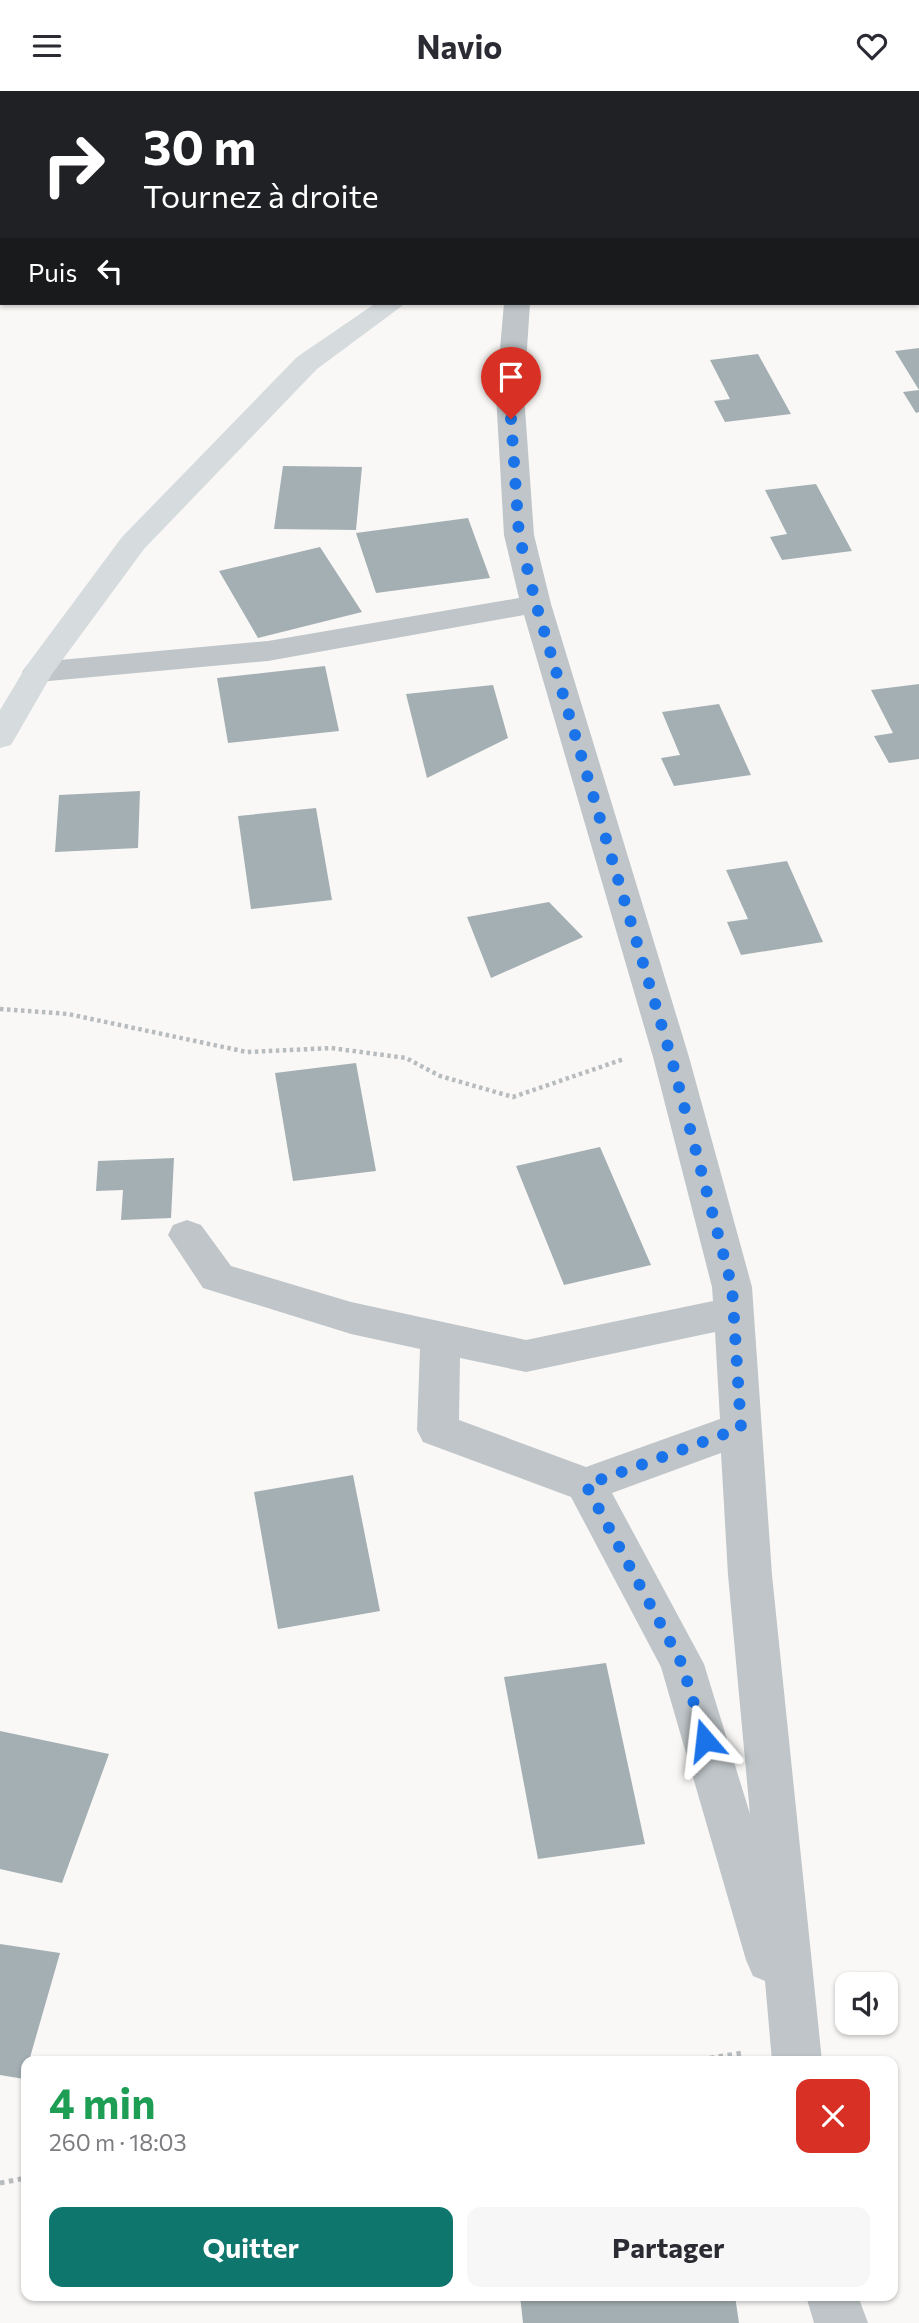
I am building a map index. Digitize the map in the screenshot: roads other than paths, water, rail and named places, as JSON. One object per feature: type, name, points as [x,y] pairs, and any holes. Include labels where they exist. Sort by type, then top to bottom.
[{"type":"main road","points":[[0,738],[38,671],[133,544],[216,454],[307,363],[390,305]]},
{"type":"street","points":[[517,305],[510,395],[519,535],[536,604],[671,1057],[732,1287],[750,1575],[796,2052]]},
{"type":"street","points":[[38,671],[268,650],[536,604]]},
{"type":"street","points":[[187,1235],[218,1277],[351,1318],[526,1356],[734,1312]]},
{"type":"street","points":[[440,1337],[438,1430],[586,1485],[741,1428]]},
{"type":"street","points":[[586,1485],[682,1664],[796,2052]]},
{"type":"street","points":[[834,2301],[841,2323]]}]
